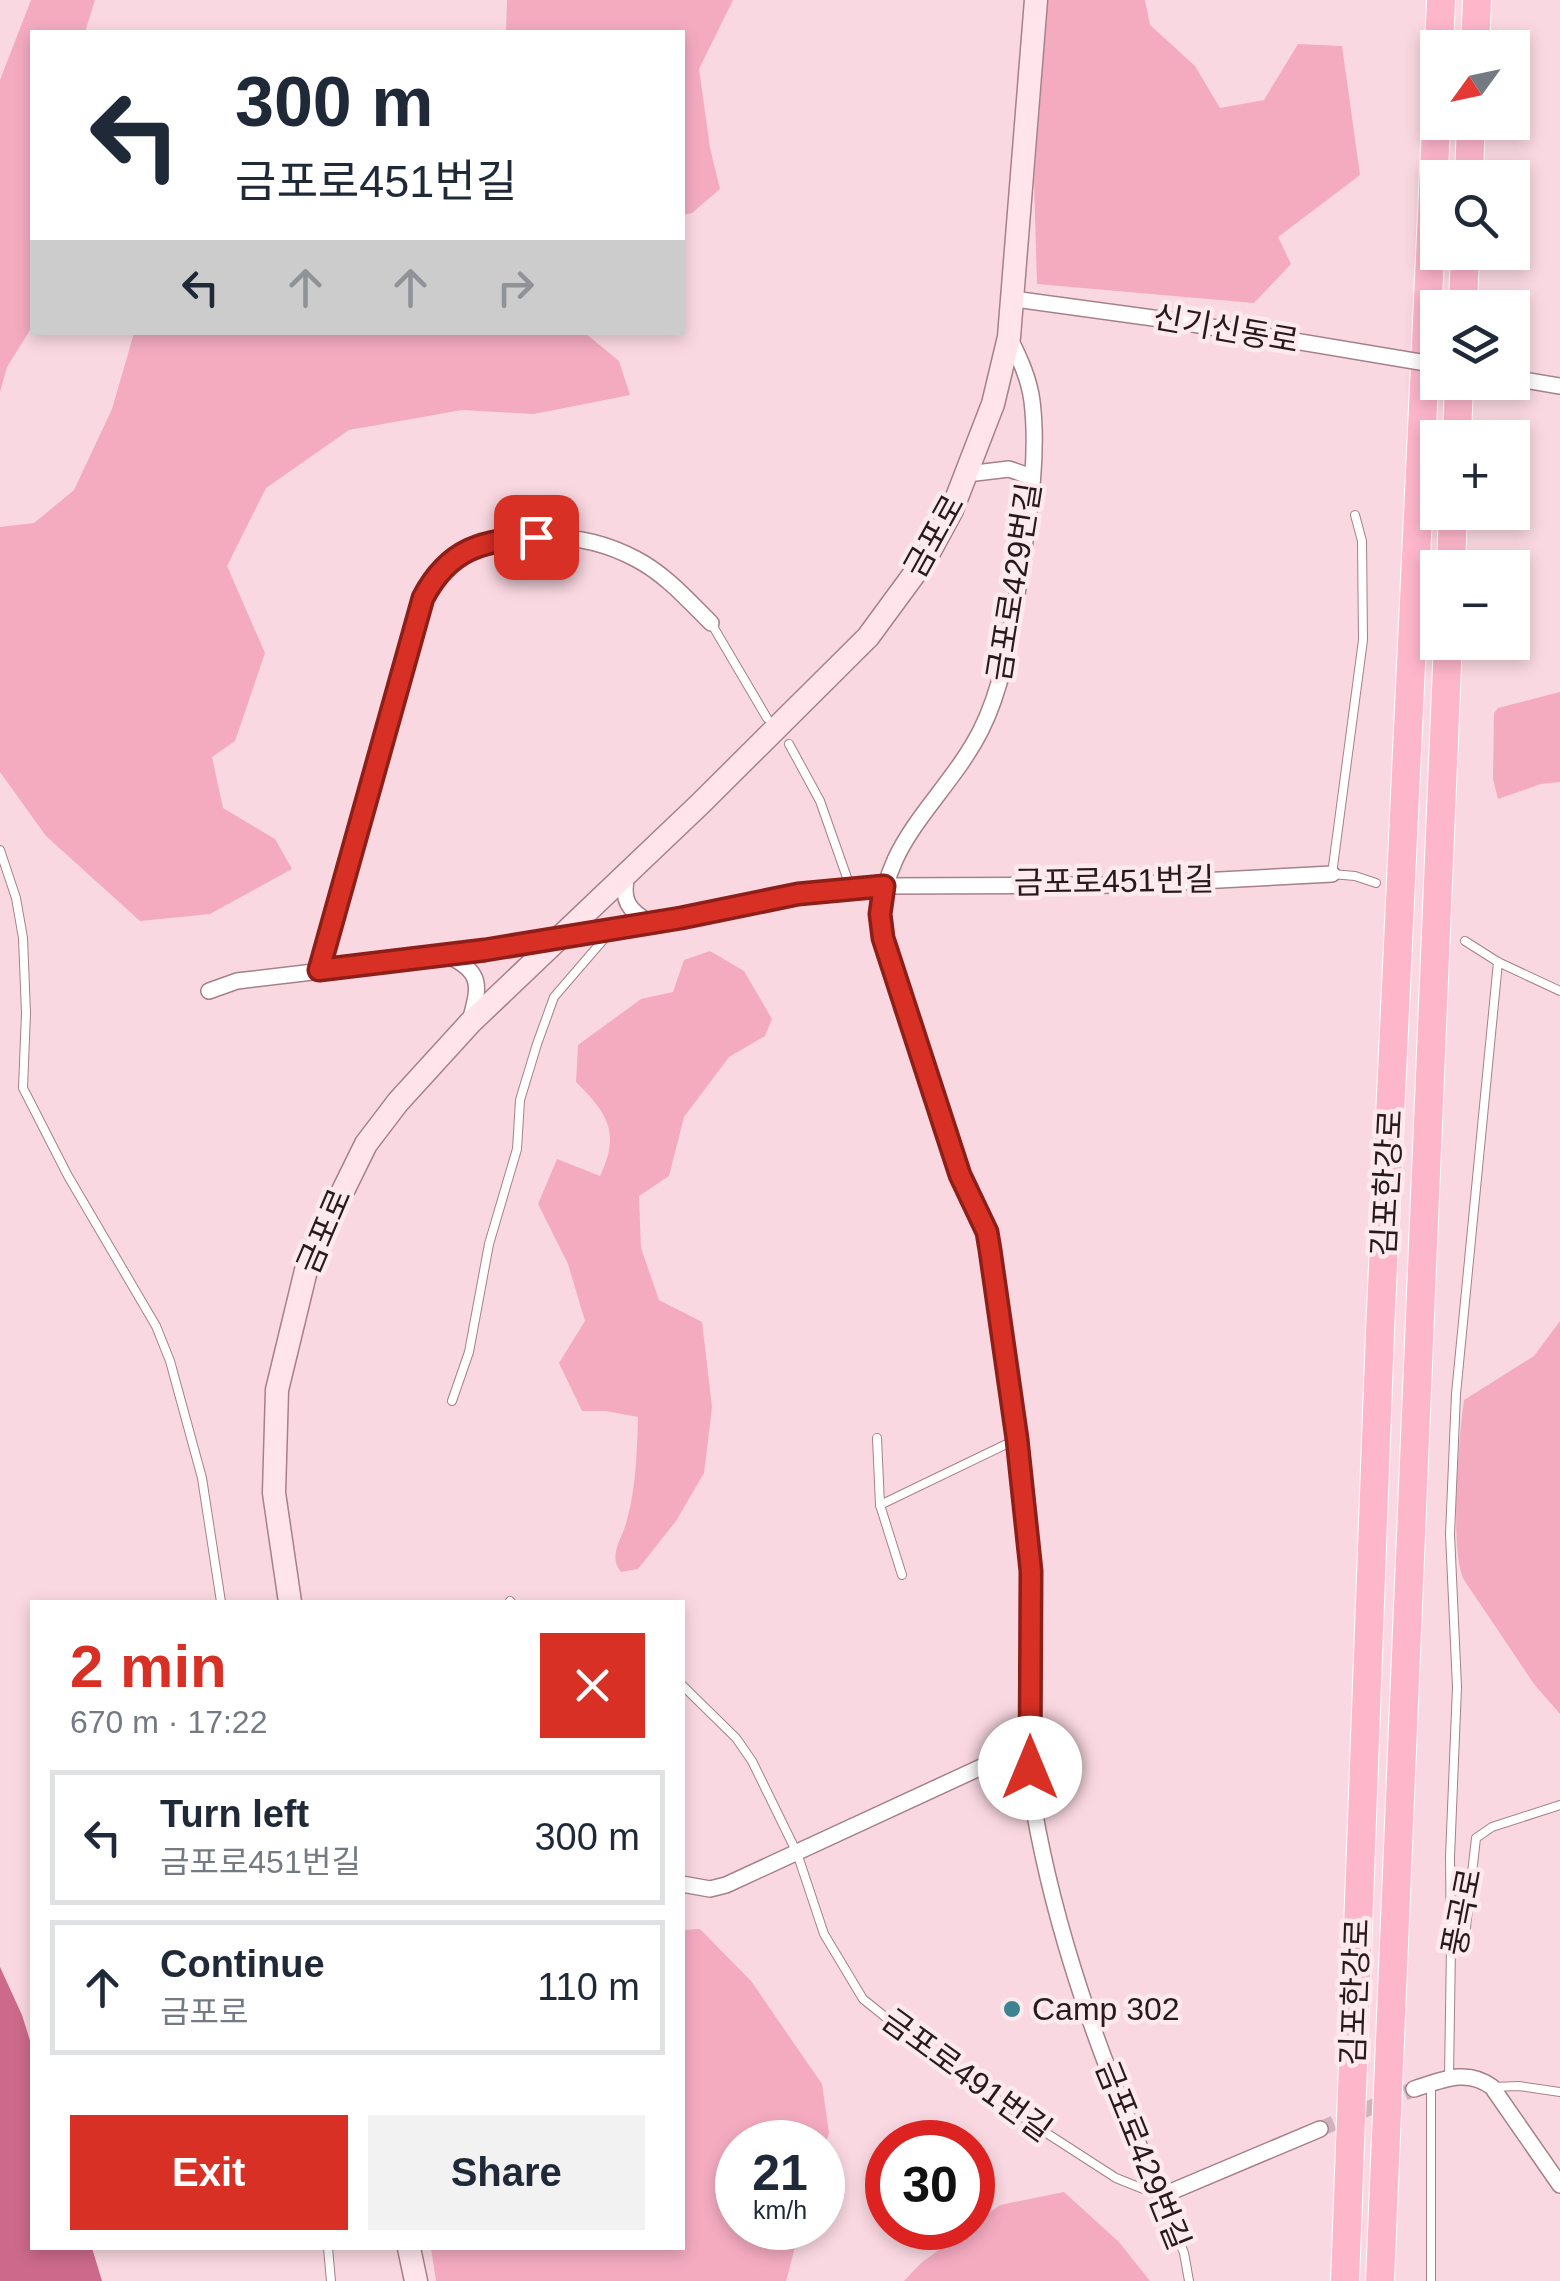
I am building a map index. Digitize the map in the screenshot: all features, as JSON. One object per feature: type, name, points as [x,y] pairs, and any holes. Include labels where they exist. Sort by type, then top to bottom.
[{"type":"highway","points":[[1440,30],[1442,0]]},
{"type":"highway","points":[[1476,30],[1477,0]]},
{"type":"highway","name":"김포한강로","points":[[1345,2281],[1381,1311],[1435,140]]},
{"type":"highway","name":"김포한강로","points":[[1380,2281],[1447,660]]},
{"type":"main road","name":"금포로","points":[[290,1600],[274,1493],[278,1390],[308,1262],[366,1144],[398,1102],[470,1023],[868,636],[926,558],[967,474],[992,404],[1014,299],[1036,0]]},
{"type":"main road","points":[[409,2250],[416,2281]]},
{"type":"street","name":"신기신동로","points":[[1014,299],[1420,362]]},
{"type":"street","name":"금포로429번길","points":[[1008,337],[1022,362],[1032,401],[1032,507],[1002,674],[993,704],[962,761],[895,858],[884,886],[880,914],[883,938],[960,1175],[987,1232],[1017,1439],[1031,1571],[1030,1745],[1038,1830],[1074,1973],[1103,2059],[1161,2196]]},
{"type":"street","points":[[1530,381],[1560,386]]},
{"type":"street","points":[[967,474],[1008,468],[1032,477]]},
{"type":"street","points":[[319,970],[416,617],[432,581],[446,565],[464,552],[496,539],[580,539],[638,560],[685,597],[711,624]]},
{"type":"street","points":[[628,872],[623,892],[627,904],[634,914],[650,923]]},
{"type":"street","name":"금포로451번길","points":[[559,938],[798,894],[884,886],[1124,885],[1332,874]]},
{"type":"street","points":[[209,992],[237,981],[448,956],[559,938]]},
{"type":"street","points":[[448,956],[464,963],[477,982],[478,994],[470,1023]]},
{"type":"street","points":[[685,1885],[710,1889],[726,1885],[1030,1745]]},
{"type":"street","points":[[1414,2088],[1449,2078],[1481,2079],[1492,2087],[1560,2185]]},
{"type":"street","points":[[1161,2196],[1320,2129]]},
{"type":"lane","points":[[1332,874],[1363,640],[1362,541],[1356,515]]},
{"type":"lane","points":[[711,624],[767,718]]},
{"type":"lane","points":[[789,744],[820,801],[851,889]]},
{"type":"lane","points":[[0,850],[16,898],[23,938],[23,1088],[163,1344],[202,1478],[222,1600]]},
{"type":"lane","name":"금포로451번길","points":[[1332,874],[1376,883]]},
{"type":"lane","points":[[452,1400],[469,1352],[490,1244],[518,1149],[520,1100],[537,1044],[554,997],[612,929]]},
{"type":"lane","points":[[1465,941],[1498,962],[1560,991]]},
{"type":"lane","points":[[1451,1946],[1450,1857],[1457,1687],[1450,1534],[1456,1394],[1498,962]]},
{"type":"lane","points":[[877,1438],[880,1505],[902,1575]]},
{"type":"lane","points":[[880,1505],[1017,1439]]},
{"type":"lane","name":"금포로491번길","points":[[685,1688],[743,1748],[780,1814],[836,1958],[874,2009],[1034,2125],[1116,2178],[1161,2196]]},
{"type":"lane","name":"풍곡로","points":[[1449,2078],[1451,1946],[1466,1928],[1476,1838],[1492,1827],[1560,1805]]},
{"type":"lane","points":[[1431,2281],[1432,2083]]},
{"type":"lane","points":[[1492,2087],[1560,2092]]},
{"type":"lane","name":"금포로429번길","points":[[1161,2196],[1184,2253],[1189,2281]]},
{"type":"lane","points":[[328,2250],[331,2281]]},
{"type":"shaded area","points":[[31,0],[95,0],[86,30],[30,30],[30,330],[7,367],[0,392],[0,80]]},
{"type":"shaded area","points":[[507,0],[733,0],[699,69],[720,189],[685,215],[685,30],[506,30]]},
{"type":"shaded area","points":[[1048,0],[1145,0],[1150,25],[1195,66],[1220,108],[1264,100],[1298,44],[1342,46],[1360,175],[1278,237],[1291,264],[1254,303],[1037,284],[1034,182]]},
{"type":"shaded area","points":[[133,335],[587,335],[619,361],[630,395],[534,414],[462,410],[349,430],[266,488],[227,566],[265,653],[235,741],[212,757],[223,808],[275,839],[292,869],[210,914],[140,921],[46,836],[0,772],[0,527],[34,523],[74,490],[112,409]]},
{"type":"shaded area","points":[[1560,692],[1560,782],[1541,784],[1498,799],[1493,779],[1494,713],[1498,708]]},
{"type":"shaded area","points":[[710,951],[744,971],[772,1019],[765,1036],[729,1057],[684,1117],[669,1176],[639,1196],[641,1248],[659,1300],[702,1322],[712,1407],[704,1473],[676,1521],[638,1569],[621,1572],[615,1559],[632,1495],[638,1417],[582,1411],[559,1363],[585,1321],[568,1264],[538,1204],[557,1159],[600,1176],[606,1161],[608,1124],[576,1082],[578,1045],[641,999],[673,992],[684,960]]},
{"type":"shaded area","points":[[1560,1321],[1560,1714],[1534,1684],[1464,1580],[1456,1520],[1464,1400],[1534,1356]]},
{"type":"shaded area","points":[[700,1929],[751,1981],[822,2084],[827,2120],[715,2120],[715,2250],[794,2250],[786,2281],[436,2281],[431,2250],[685,2250],[685,1930]]},
{"type":"shaded area","points":[[0,1967],[30,2041],[30,2250],[93,2250],[102,2281],[0,2281]]},
{"type":"shaded area","points":[[1064,2192],[1119,2242],[1150,2281],[904,2281],[939,2250],[995,2250],[995,2209]]},
{"type":"tunnel","points":[[1320,2129],[1414,2089]]},
{"type":"place","name":"Camp 302","points":[[1012,2009]]},
{"type":"route","points":[[536,537],[496,539],[464,552],[446,565],[423,598],[319,970],[448,956],[681,918],[798,894],[884,886],[880,914],[883,938],[960,1175],[987,1232],[990,1250],[1031,1571],[1030,1768]]}]
